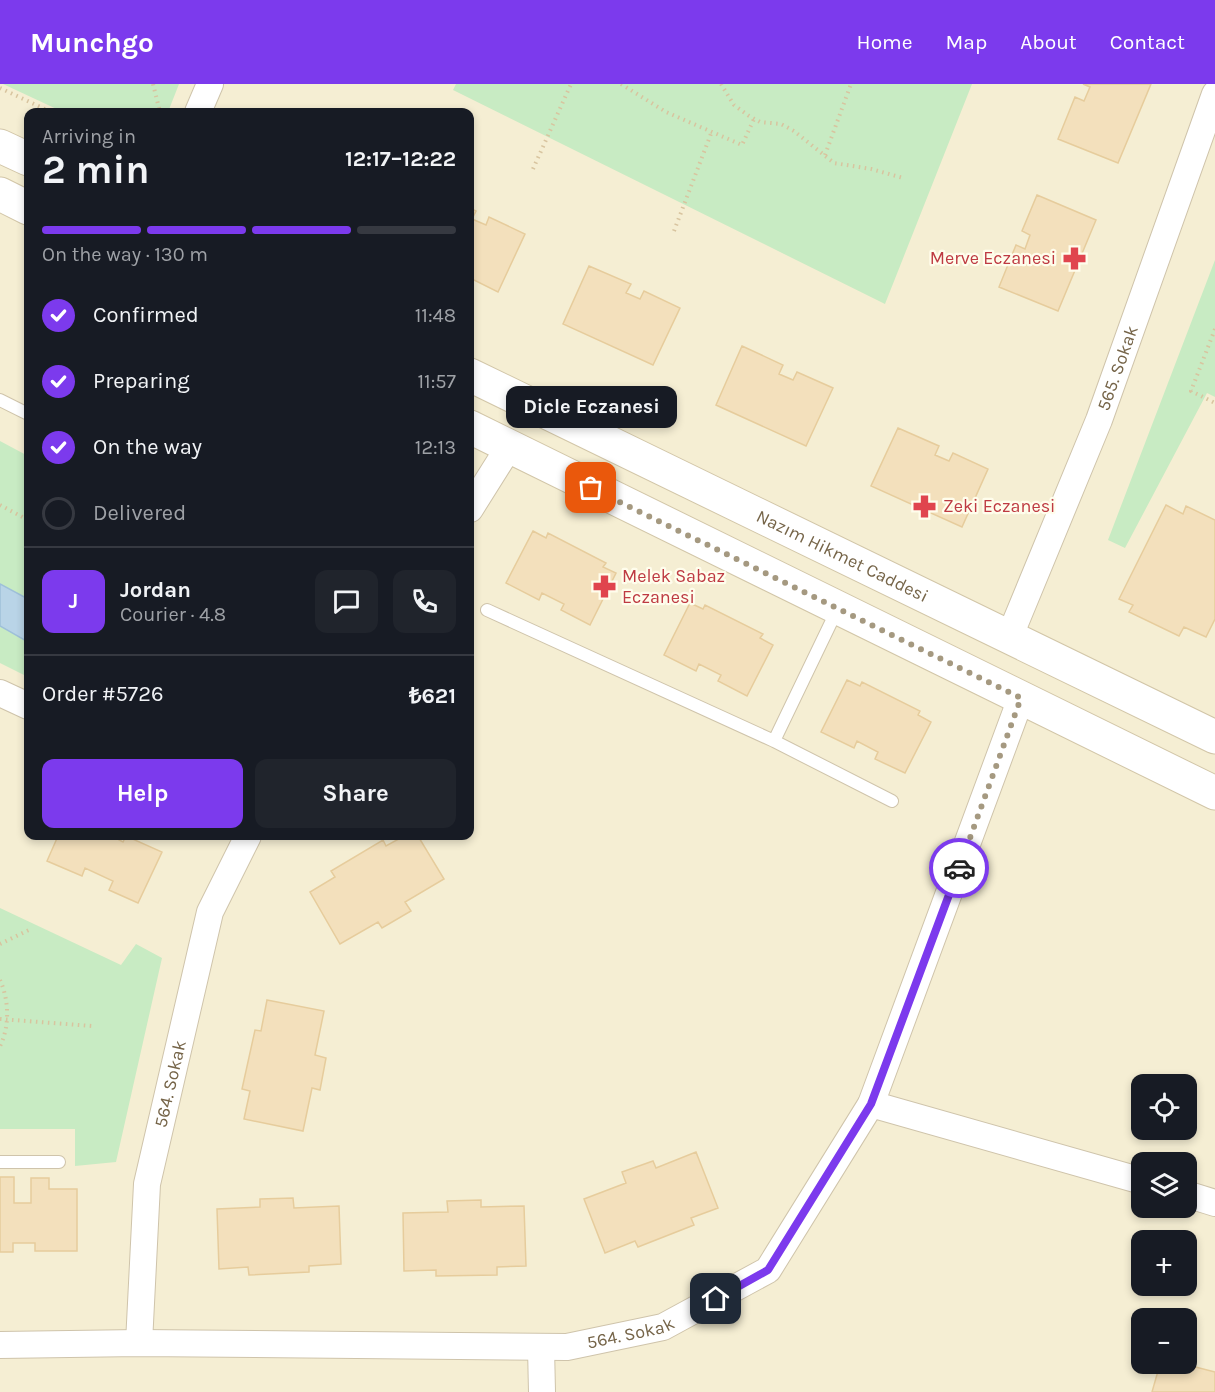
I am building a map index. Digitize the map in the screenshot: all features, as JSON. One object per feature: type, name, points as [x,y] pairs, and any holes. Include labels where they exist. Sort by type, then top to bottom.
[{"type":"main road","points":[[0,146],[24,157]]},
{"type":"main road","points":[[0,194],[24,206]]},
{"type":"main road","name":"Nazım Hikmet Caddesi","points":[[474,377],[1215,737]]},
{"type":"main road","points":[[474,429],[1215,792]]},
{"type":"street","points":[[200,108],[210,84]]},
{"type":"street","name":"565. Sokak","points":[[1009,638],[1099,420],[1215,94]]},
{"type":"street","points":[[474,503],[509,447]]},
{"type":"street","points":[[0,693],[24,704]]},
{"type":"street","name":"564. Sokak","points":[[0,1346],[139,1343],[567,1347],[663,1328],[768,1270],[871,1104],[1021,698]]},
{"type":"street","name":"564. Sokak","points":[[139,1343],[147,1184],[210,912],[246,840]]},
{"type":"street","points":[[871,1104],[1131,1178]]},
{"type":"street","points":[[1197,1197],[1215,1203]]},
{"type":"street","points":[[541,1347],[542,1392]]},
{"type":"lane","points":[[0,400],[24,412]]},
{"type":"lane","points":[[774,741],[838,608]]},
{"type":"lane","points":[[487,610],[774,741],[892,801]]},
{"type":"lane","points":[[0,1162],[59,1162]]},
{"type":"path","points":[[153,84],[159,108]]},
{"type":"path","points":[[533,169],[571,84]]},
{"type":"path","points":[[621,84],[666,112],[742,145],[754,119]]},
{"type":"path","points":[[721,84],[734,105],[754,119],[760,122],[781,124],[794,131],[834,163],[871,169],[903,178]]},
{"type":"path","points":[[825,155],[851,84]]},
{"type":"path","points":[[0,88],[42,108]]},
{"type":"path","points":[[674,231],[712,131]]},
{"type":"path","points":[[1215,329],[1191,391],[1215,403]]},
{"type":"path","points":[[0,505],[24,518]]},
{"type":"path","points":[[0,944],[31,929]]},
{"type":"path","points":[[0,980],[8,1010],[4,1038],[0,1046]]},
{"type":"path","points":[[0,1019],[92,1026]]},
{"type":"shaded area","points":[[0,84],[1215,84],[1215,1392],[0,1392]]},
{"type":"green space","points":[[3,84],[179,84],[170,108],[54,108]]},
{"type":"green space","points":[[456,84],[972,84],[885,304],[453,90]]},
{"type":"green space","points":[[1215,260],[1215,397],[1207,393],[1125,548],[1108,540]]},
{"type":"green space","points":[[0,441],[24,454],[24,675],[0,663]]},
{"type":"green space","points":[[0,908],[121,965],[136,944],[162,958],[116,1162],[75,1166],[75,1129],[0,1129]]},
{"type":"water","points":[[0,584],[24,597],[24,640],[0,626]]},
{"type":"building","points":[[1083,84],[1151,84],[1118,163],[1058,139],[1075,97],[1084,101],[1090,87]]},
{"type":"building","points":[[1037,195],[1096,220],[1058,311],[999,287],[1016,245],[1025,249],[1030,235],[1022,231]]},
{"type":"building","points":[[489,217],[525,234],[498,292],[474,280],[474,220],[486,225]]},
{"type":"building","points":[[589,266],[631,284],[626,293],[640,299],[644,291],[680,308],[653,365],[563,324]]},
{"type":"building","points":[[742,346],[783,365],[779,374],[793,380],[797,372],[833,388],[806,446],[716,405]]},
{"type":"building","points":[[898,428],[939,446],[935,455],[949,461],[953,453],[988,469],[962,527],[871,486]]},
{"type":"building","points":[[1166,505],[1183,514],[1186,506],[1215,520],[1215,619],[1206,637],[1184,627],[1179,636],[1129,612],[1133,605],[1119,599]]},
{"type":"building","points":[[533,531],[546,538],[548,533],[606,563],[603,567],[616,573],[590,625],[561,610],[564,604],[542,593],[539,600],[506,583]]},
{"type":"building","points":[[690,603],[703,609],[705,605],[763,634],[760,638],[773,645],[747,696],[718,681],[721,675],[699,664],[696,671],[664,655]]},
{"type":"building","points":[[847,680],[860,686],[862,682],[920,711],[918,715],[931,722],[905,773],[875,759],[878,752],[857,741],[854,748],[821,732]]},
{"type":"building","points":[[56,840],[119,840],[123,842],[124,840],[135,840],[162,852],[138,903],[109,890],[113,881],[85,868],[82,876],[47,861]]},
{"type":"building","points":[[383,840],[386,846],[397,840],[420,840],[444,879],[405,902],[411,911],[382,928],[378,922],[340,944],[310,892],[335,877],[331,871]]},
{"type":"building","points":[[267,1000],[324,1011],[315,1055],[326,1058],[320,1090],[312,1088],[303,1131],[244,1119],[250,1091],[242,1089],[255,1030],[261,1031]]},
{"type":"building","points":[[696,1152],[718,1208],[691,1218],[694,1225],[638,1247],[635,1241],[605,1253],[584,1199],[626,1183],[622,1172],[653,1161],[656,1168]]},
{"type":"building","points":[[0,1177],[14,1177],[14,1203],[31,1203],[31,1178],[49,1178],[49,1189],[77,1189],[77,1251],[35,1251],[35,1243],[13,1243],[13,1252],[0,1252]]},
{"type":"building","points":[[293,1198],[294,1208],[339,1206],[341,1264],[309,1266],[309,1272],[249,1275],[248,1267],[219,1269],[217,1209],[260,1207],[260,1199]]},
{"type":"building","points":[[481,1200],[481,1207],[524,1206],[526,1266],[497,1267],[497,1275],[436,1276],[436,1270],[404,1271],[403,1213],[448,1212],[447,1201]]},
{"type":"building","points":[[1197,1367],[1215,1372],[1215,1392],[1152,1392],[1157,1374],[1197,1374]]},
{"type":"way so far","points":[[591,488],[1021,698],[959,868]]},
{"type":"place","name":"Merve Eczanesi","points":[[1074,258]]},
{"type":"place","name":"Dicle Eczanesi","points":[[591,488]]},
{"type":"place","name":"Zeki Eczanesi","points":[[925,506]]},
{"type":"place","name":"Melek Sabaz Eczanesi","points":[[604,586]]},
{"type":"route","points":[[716,1299],[768,1270],[871,1104],[959,868]]}]
